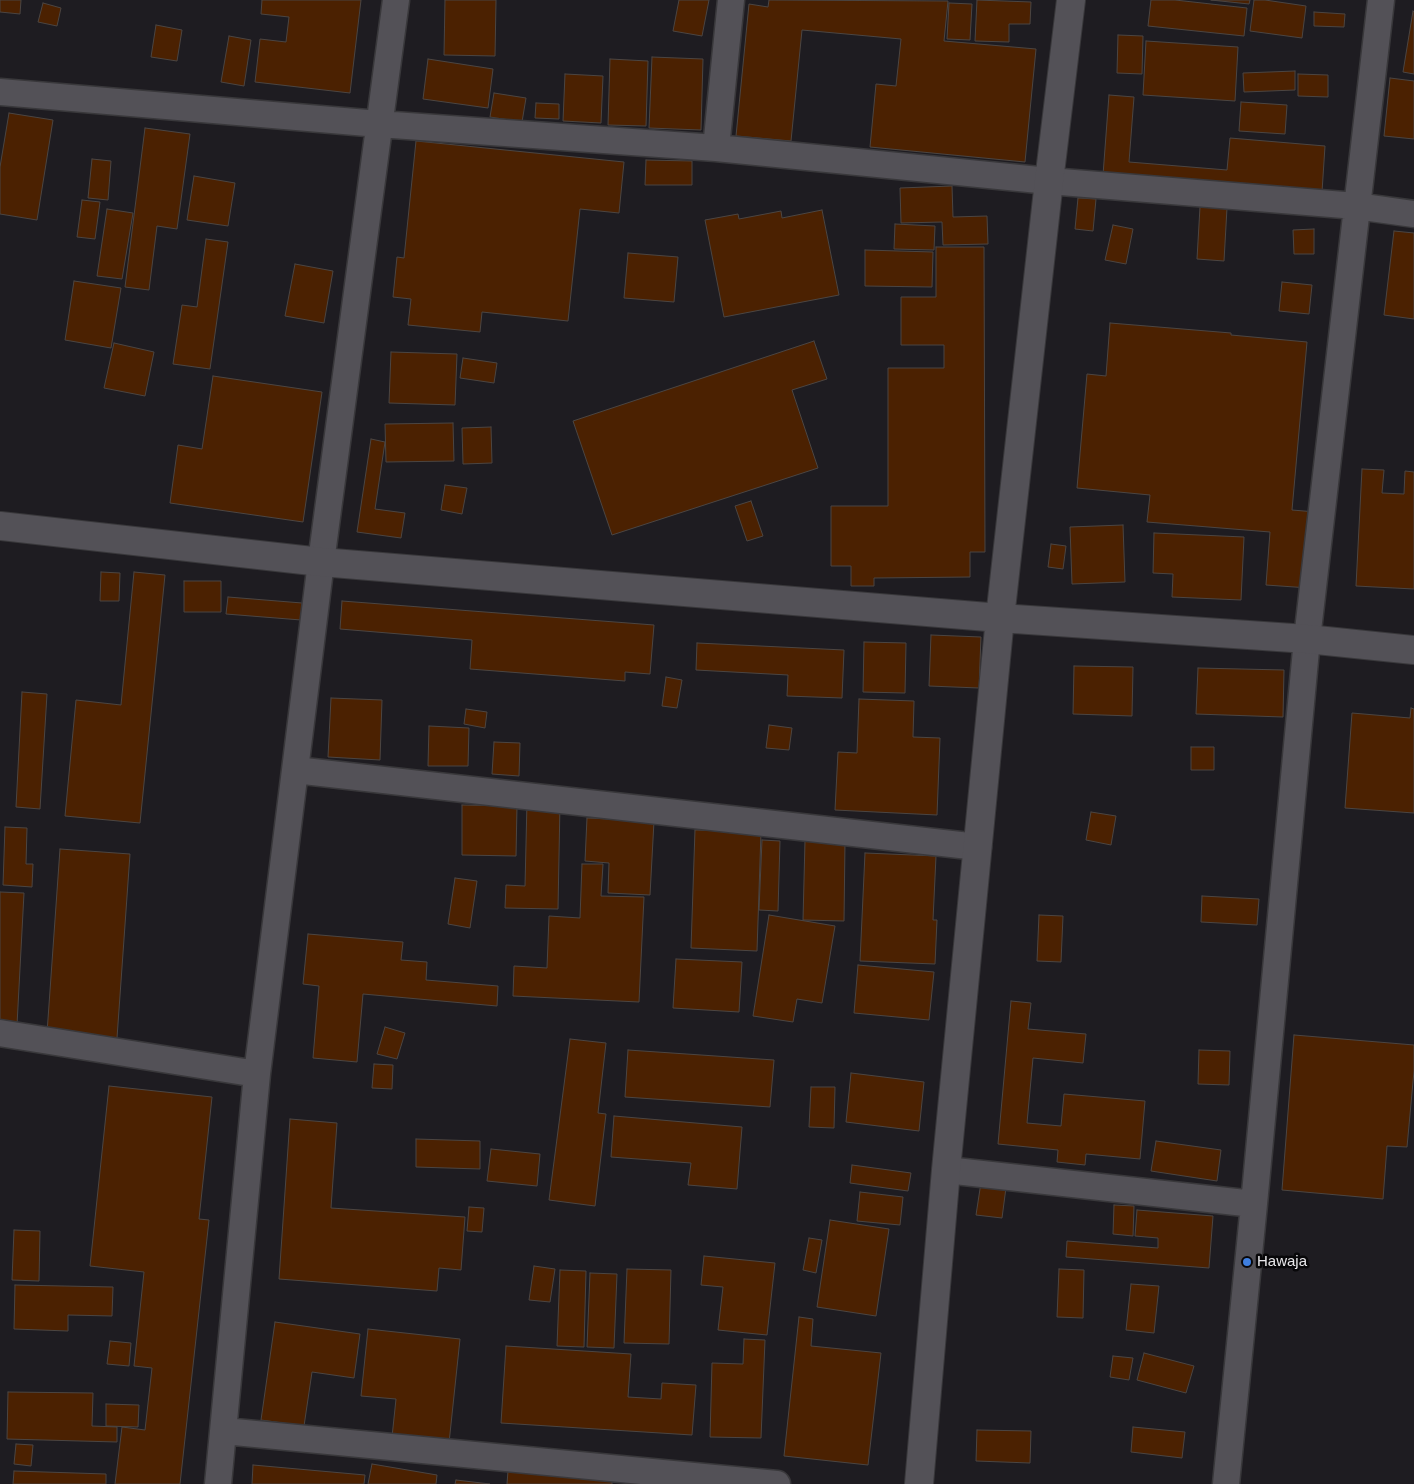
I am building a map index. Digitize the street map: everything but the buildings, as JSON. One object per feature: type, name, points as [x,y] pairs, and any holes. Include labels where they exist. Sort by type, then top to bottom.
[{"type":"street","points":[[218,1484],[257,1074],[321,562],[396,0]]},
{"type":"street","points":[[716,148],[730,0]]},
{"type":"street","points":[[919,1484],[946,1170],[1000,618],[1071,0]]},
{"type":"street","points":[[1226,1484],[1307,639],[1381,0]]},
{"type":"street","points":[[0,92],[379,124],[716,148],[1049,181],[1356,206],[1414,214]]},
{"type":"street","points":[[0,526],[321,562],[1000,618],[1307,639],[1414,650]]},
{"type":"street","points":[[295,770],[978,846]]},
{"type":"street","points":[[0,1033],[257,1074]]},
{"type":"street","points":[[946,1170],[1254,1204]]},
{"type":"street","points":[[224,1431],[777,1484]]},
{"type":"place","name":"Hawaja","points":[[1247,1262]]}]
